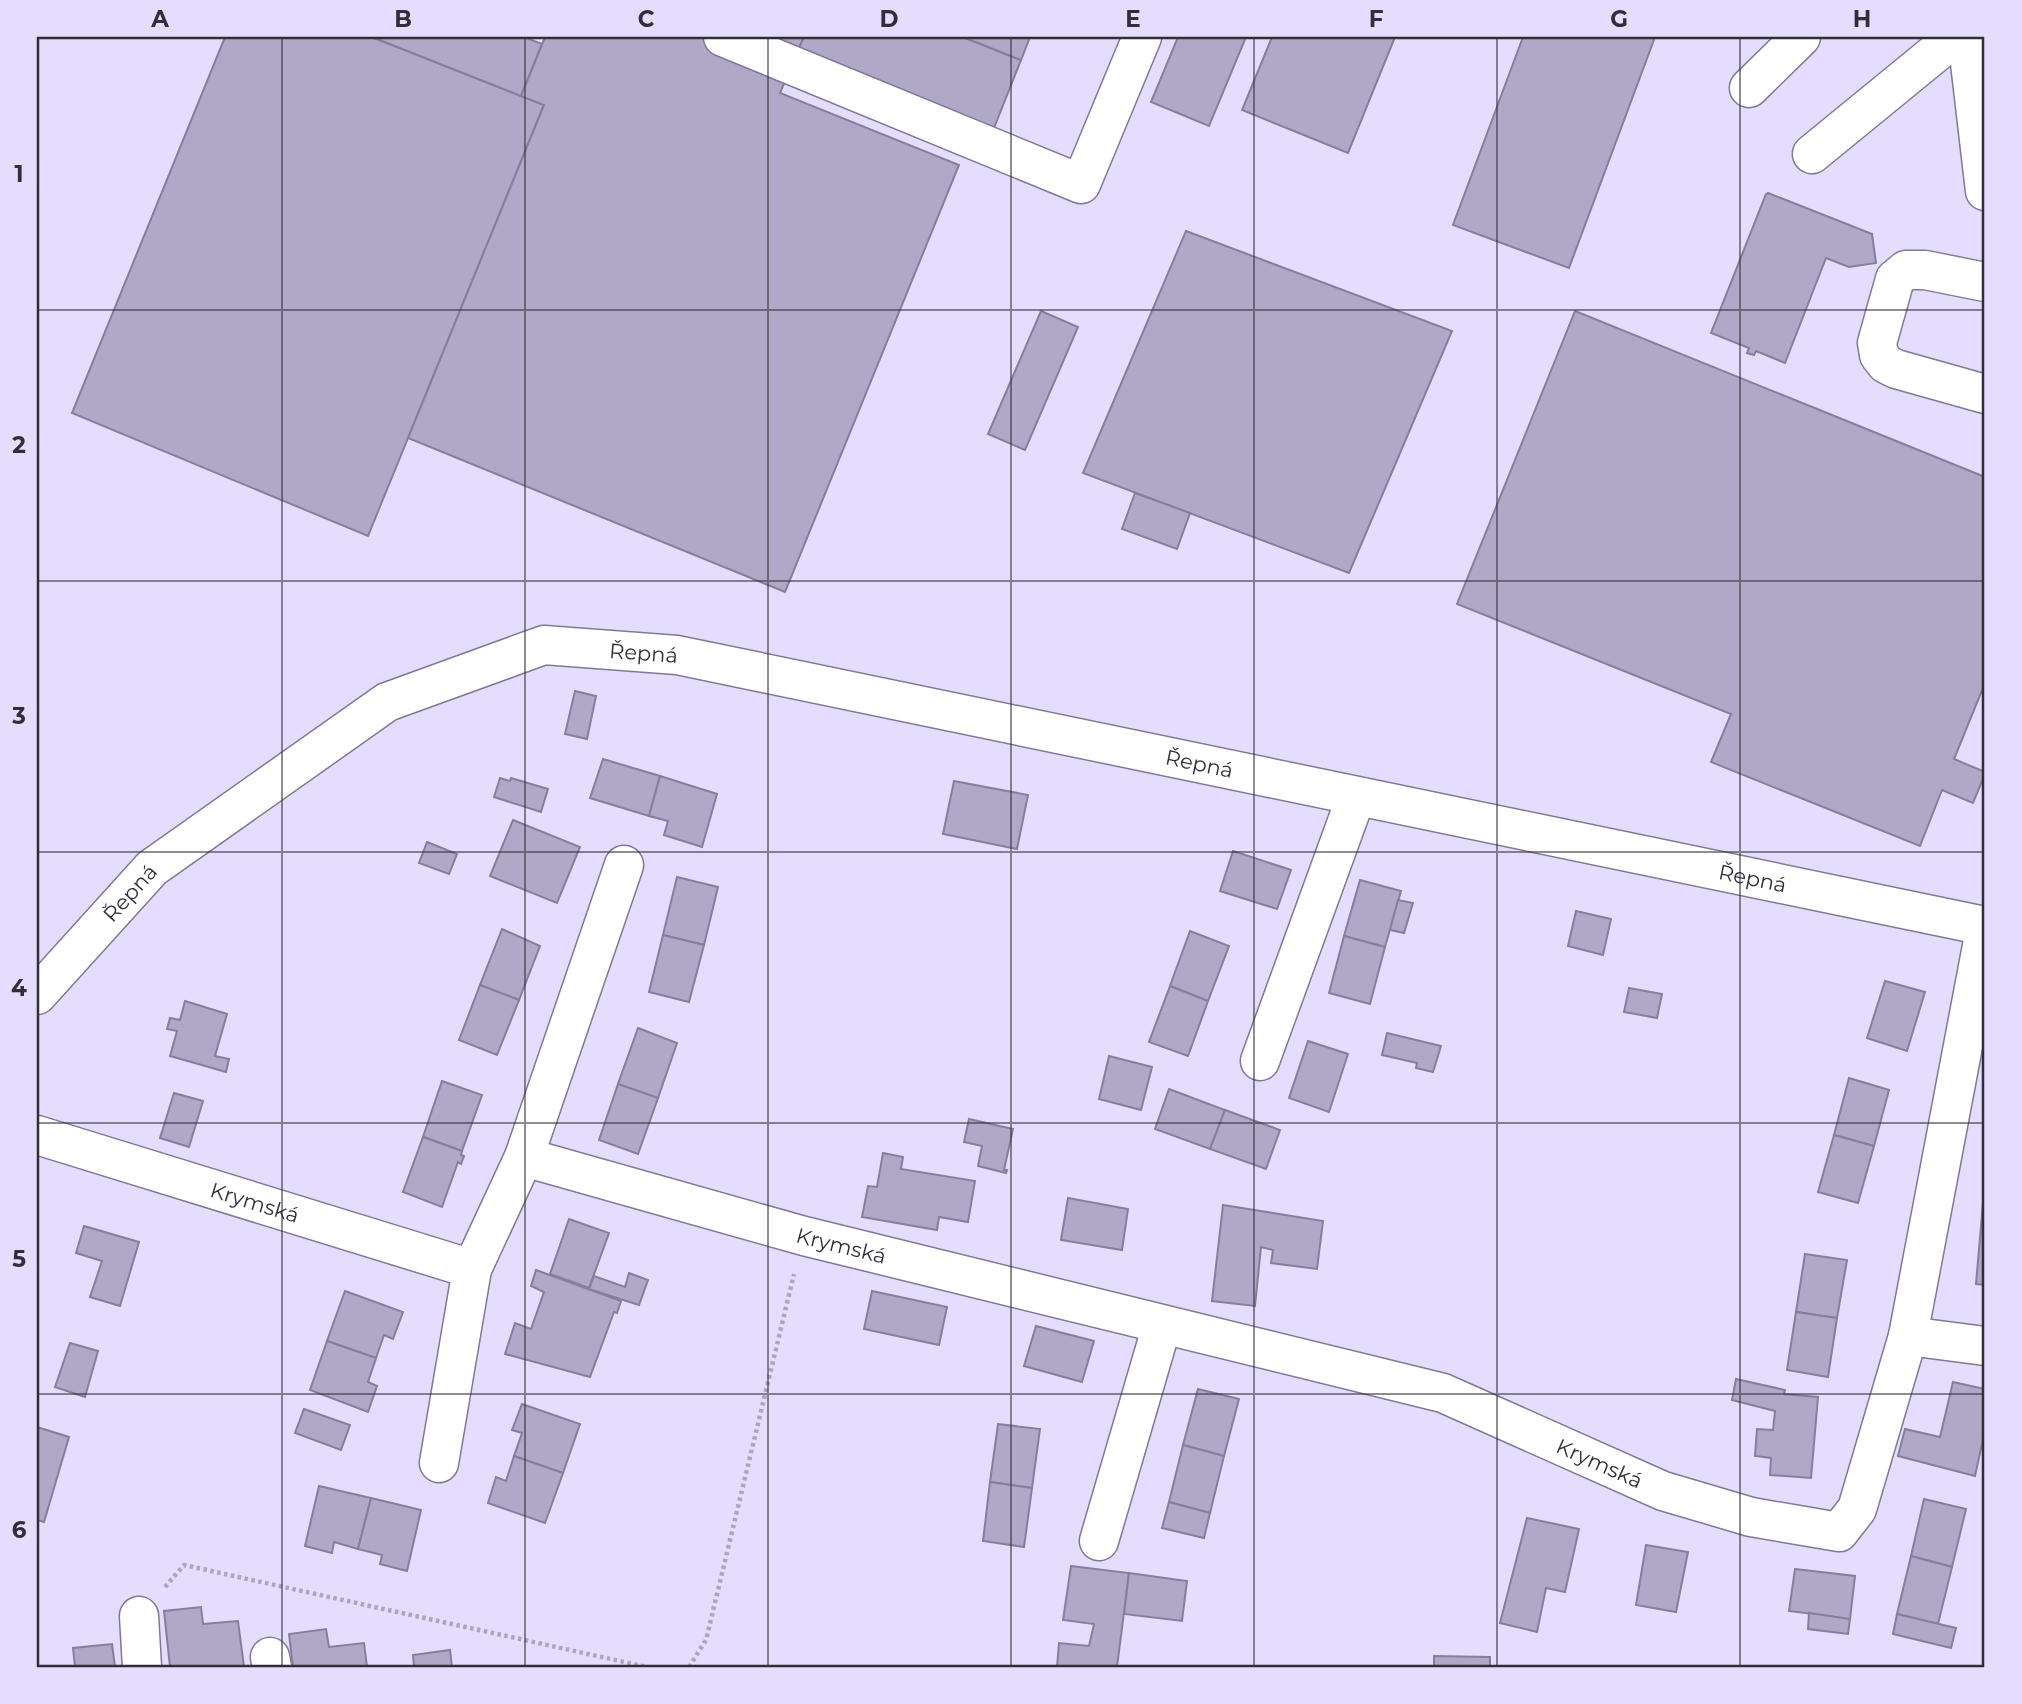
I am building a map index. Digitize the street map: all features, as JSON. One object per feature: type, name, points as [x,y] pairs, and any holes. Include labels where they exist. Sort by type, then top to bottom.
[{"type":"street","points":[[723,37],[1082,184],[1142,37]]},
{"type":"street","points":[[1749,88],[1801,37]]},
{"type":"street","points":[[1812,154],[1955,37]]},
{"type":"street","points":[[1967,37],[1985,191]]},
{"type":"street","points":[[1985,282],[1925,270],[1906,270],[1895,279],[1877,343],[1879,355],[1886,364],[1896,369],[1985,394]]},
{"type":"street","name":"Řepná","points":[[37,995],[152,868],[387,702],[544,645],[677,655],[1985,928]]},
{"type":"street","points":[[1261,1061],[1356,797]]},
{"type":"street","points":[[439,1463],[471,1269],[524,1157],[624,865]]},
{"type":"street","name":"Krymská","points":[[524,1157],[804,1236],[1443,1393],[1662,1491],[1751,1517],[1839,1532],[1857,1509],[1908,1336],[1985,928]]},
{"type":"street","name":"Krymská","points":[[37,1135],[471,1269]]},
{"type":"street","points":[[1099,1541],[1161,1325]]},
{"type":"street","points":[[1908,1336],[1985,1346]]},
{"type":"street","points":[[139,1616],[142,1667]]},
{"type":"path","points":[[689,1667],[706,1640],[804,1236]]},
{"type":"path","points":[[139,1616],[184,1565],[647,1667]]},
{"type":"building","points":[[225,37],[372,37],[544,105],[368,536],[72,413]]},
{"type":"building","points":[[372,37],[524,37],[542,44],[521,96]]},
{"type":"building","points":[[545,37],[804,37],[780,93],[959,165],[785,592],[408,438],[544,105],[521,96]]},
{"type":"building","points":[[804,37],[963,37],[1021,60],[994,128],[798,50]]},
{"type":"building","points":[[963,37],[1030,37],[1021,60]]},
{"type":"building","points":[[1178,37],[1246,37],[1209,126],[1151,102]]},
{"type":"building","points":[[1272,37],[1395,37],[1348,153],[1242,110]]},
{"type":"building","points":[[1523,37],[1655,37],[1569,268],[1453,225]]},
{"type":"building","points":[[1768,193],[1872,234],[1876,263],[1849,267],[1826,258],[1785,363],[1756,351],[1754,355],[1747,353],[1749,348],[1711,333]]},
{"type":"building","points":[[1186,231],[1452,331],[1349,573],[1083,473]]},
{"type":"building","points":[[1041,311],[1078,327],[1025,450],[988,434]]},
{"type":"building","points":[[1575,311],[1985,477],[1985,683],[1954,759],[1985,774],[1973,803],[1942,790],[1920,846],[1711,762],[1731,714],[1457,604]]},
{"type":"building","points":[[1135,493],[1190,513],[1177,549],[1122,529]]},
{"type":"building","points":[[575,691],[596,696],[587,739],[565,734]]},
{"type":"building","points":[[603,759],[660,776],[649,816],[590,798]]},
{"type":"building","points":[[660,776],[717,794],[702,847],[664,835],[668,821],[649,816]]},
{"type":"building","points":[[500,778],[510,781],[511,778],[548,789],[541,812],[494,797]]},
{"type":"building","points":[[954,781],[1028,795],[1017,849],[943,834]]},
{"type":"building","points":[[513,820],[580,847],[557,903],[490,876]]},
{"type":"building","points":[[427,842],[457,854],[449,874],[419,863]]},
{"type":"building","points":[[1233,851],[1291,870],[1277,909],[1220,891]]},
{"type":"building","points":[[677,877],[718,887],[704,945],[663,935]]},
{"type":"building","points":[[1360,880],[1401,891],[1385,947],[1344,936]]},
{"type":"building","points":[[1398,900],[1413,903],[1404,933],[1390,930]]},
{"type":"building","points":[[1576,911],[1611,919],[1603,955],[1568,946]]},
{"type":"building","points":[[502,929],[540,946],[519,1000],[480,985]]},
{"type":"building","points":[[1190,931],[1229,946],[1208,1001],[1170,986]]},
{"type":"building","points":[[663,935],[704,945],[689,1002],[649,992]]},
{"type":"building","points":[[1344,936],[1385,947],[1370,1004],[1329,993]]},
{"type":"building","points":[[1885,981],[1925,992],[1907,1051],[1867,1038]]},
{"type":"building","points":[[480,985],[519,1000],[497,1055],[459,1040]]},
{"type":"building","points":[[1170,986],[1208,1001],[1188,1056],[1149,1042]]},
{"type":"building","points":[[1629,988],[1662,994],[1657,1018],[1624,1012]]},
{"type":"building","points":[[185,1001],[227,1014],[215,1056],[229,1059],[226,1072],[170,1056],[177,1031],[167,1029],[170,1018],[180,1020]]},
{"type":"building","points":[[638,1028],[677,1043],[658,1098],[618,1084]]},
{"type":"building","points":[[1387,1033],[1441,1046],[1433,1072],[1416,1068],[1417,1063],[1382,1055]]},
{"type":"building","points":[[1308,1041],[1348,1054],[1329,1112],[1289,1098]]},
{"type":"building","points":[[1109,1056],[1152,1067],[1141,1110],[1099,1099]]},
{"type":"building","points":[[1849,1078],[1889,1090],[1874,1146],[1834,1135]]},
{"type":"building","points":[[442,1081],[482,1095],[462,1151],[423,1137]]},
{"type":"building","points":[[618,1084],[658,1098],[638,1154],[599,1140]]},
{"type":"building","points":[[1169,1089],[1225,1110],[1210,1149],[1155,1129]]},
{"type":"building","points":[[174,1093],[203,1101],[189,1147],[160,1138]]},
{"type":"building","points":[[1225,1110],[1280,1130],[1266,1169],[1210,1149]]},
{"type":"building","points":[[969,1119],[1013,1129],[1004,1170],[1007,1170],[1006,1173],[978,1166],[982,1146],[964,1142]]},
{"type":"building","points":[[1834,1135],[1874,1146],[1858,1203],[1818,1192]]},
{"type":"building","points":[[423,1137],[462,1151],[461,1155],[464,1156],[461,1164],[458,1162],[442,1207],[403,1192]]},
{"type":"building","points":[[883,1153],[903,1157],[901,1169],[975,1181],[968,1222],[939,1217],[937,1230],[862,1217],[868,1186],[877,1187]]},
{"type":"building","points":[[1985,1179],[1985,1226],[1981,1226]]},
{"type":"building","points":[[1068,1198],[1128,1209],[1122,1250],[1061,1240]]},
{"type":"building","points":[[1223,1205],[1323,1221],[1317,1269],[1271,1263],[1273,1250],[1261,1247],[1255,1306],[1212,1301]]},
{"type":"building","points":[[569,1219],[609,1233],[589,1288],[550,1274]]},
{"type":"building","points":[[84,1226],[139,1242],[120,1306],[90,1297],[102,1261],[76,1253]]},
{"type":"building","points":[[1981,1226],[1985,1226],[1985,1285],[1976,1284]]},
{"type":"building","points":[[1805,1254],[1847,1260],[1837,1318],[1796,1312]]},
{"type":"building","points":[[536,1270],[621,1301],[617,1313],[614,1312],[590,1377],[505,1354],[515,1323],[531,1329],[544,1292],[531,1286]]},
{"type":"building","points":[[629,1273],[648,1280],[639,1305],[589,1289],[594,1276],[625,1287]]},
{"type":"building","points":[[345,1291],[403,1312],[393,1339],[384,1335],[376,1358],[327,1341]]},
{"type":"building","points":[[872,1291],[947,1307],[939,1345],[864,1329]]},
{"type":"building","points":[[1796,1312],[1837,1318],[1828,1377],[1787,1370]]},
{"type":"building","points":[[1036,1326],[1094,1341],[1082,1382],[1024,1366]]},
{"type":"building","points":[[327,1341],[376,1358],[368,1382],[377,1386],[368,1412],[310,1390]]},
{"type":"building","points":[[70,1343],[98,1351],[85,1397],[55,1387]]},
{"type":"building","points":[[1736,1379],[1785,1390],[1784,1394],[1818,1397],[1811,1478],[1770,1475],[1771,1458],[1755,1456],[1757,1429],[1773,1430],[1775,1411],[1732,1400]]},
{"type":"building","points":[[1953,1382],[1985,1389],[1985,1430],[1975,1476],[1898,1456],[1905,1429],[1940,1437]]},
{"type":"building","points":[[1198,1389],[1239,1399],[1224,1456],[1183,1445]]},
{"type":"building","points":[[522,1404],[580,1424],[563,1473],[514,1456],[522,1433],[512,1430]]},
{"type":"building","points":[[304,1409],[350,1425],[341,1450],[295,1433]]},
{"type":"building","points":[[998,1424],[1040,1429],[1032,1488],[990,1482]]},
{"type":"building","points":[[37,1427],[69,1437],[44,1522],[37,1520]]},
{"type":"building","points":[[1183,1445],[1224,1456],[1210,1513],[1169,1502]]},
{"type":"building","points":[[514,1456],[563,1473],[545,1523],[488,1503],[496,1477],[506,1481]]},
{"type":"building","points":[[990,1482],[1032,1488],[1024,1547],[983,1541]]},
{"type":"building","points":[[319,1486],[371,1498],[358,1549],[334,1542],[332,1553],[305,1546]]},
{"type":"building","points":[[371,1498],[421,1510],[407,1571],[380,1564],[382,1555],[358,1549]]},
{"type":"building","points":[[1924,1499],[1966,1509],[1952,1567],[1911,1556]]},
{"type":"building","points":[[1169,1502],[1210,1513],[1204,1538],[1162,1528]]},
{"type":"building","points":[[1527,1518],[1579,1529],[1565,1592],[1546,1588],[1537,1632],[1500,1623]]},
{"type":"building","points":[[1646,1545],[1688,1552],[1676,1612],[1636,1605]]},
{"type":"building","points":[[1911,1556],[1952,1567],[1938,1624],[1897,1614]]},
{"type":"building","points":[[1071,1566],[1129,1573],[1117,1667],[1057,1667],[1059,1643],[1089,1646],[1094,1624],[1063,1620]]},
{"type":"building","points":[[1795,1569],[1855,1576],[1850,1619],[1789,1611]]},
{"type":"building","points":[[1129,1573],[1187,1581],[1182,1621],[1124,1614]]},
{"type":"building","points":[[201,1607],[203,1624],[238,1621],[244,1667],[170,1667],[164,1611]]},
{"type":"building","points":[[1809,1613],[1850,1619],[1848,1634],[1808,1629]]},
{"type":"building","points":[[1897,1614],[1956,1628],[1951,1648],[1893,1634]]},
{"type":"building","points":[[326,1629],[329,1647],[364,1643],[367,1667],[293,1667],[289,1634]]},
{"type":"building","points":[[112,1644],[115,1667],[75,1667],[73,1648]]},
{"type":"building","points":[[450,1650],[452,1667],[414,1667],[413,1655]]},
{"type":"building","points":[[1434,1656],[1490,1657],[1490,1667],[1434,1667]]}]
